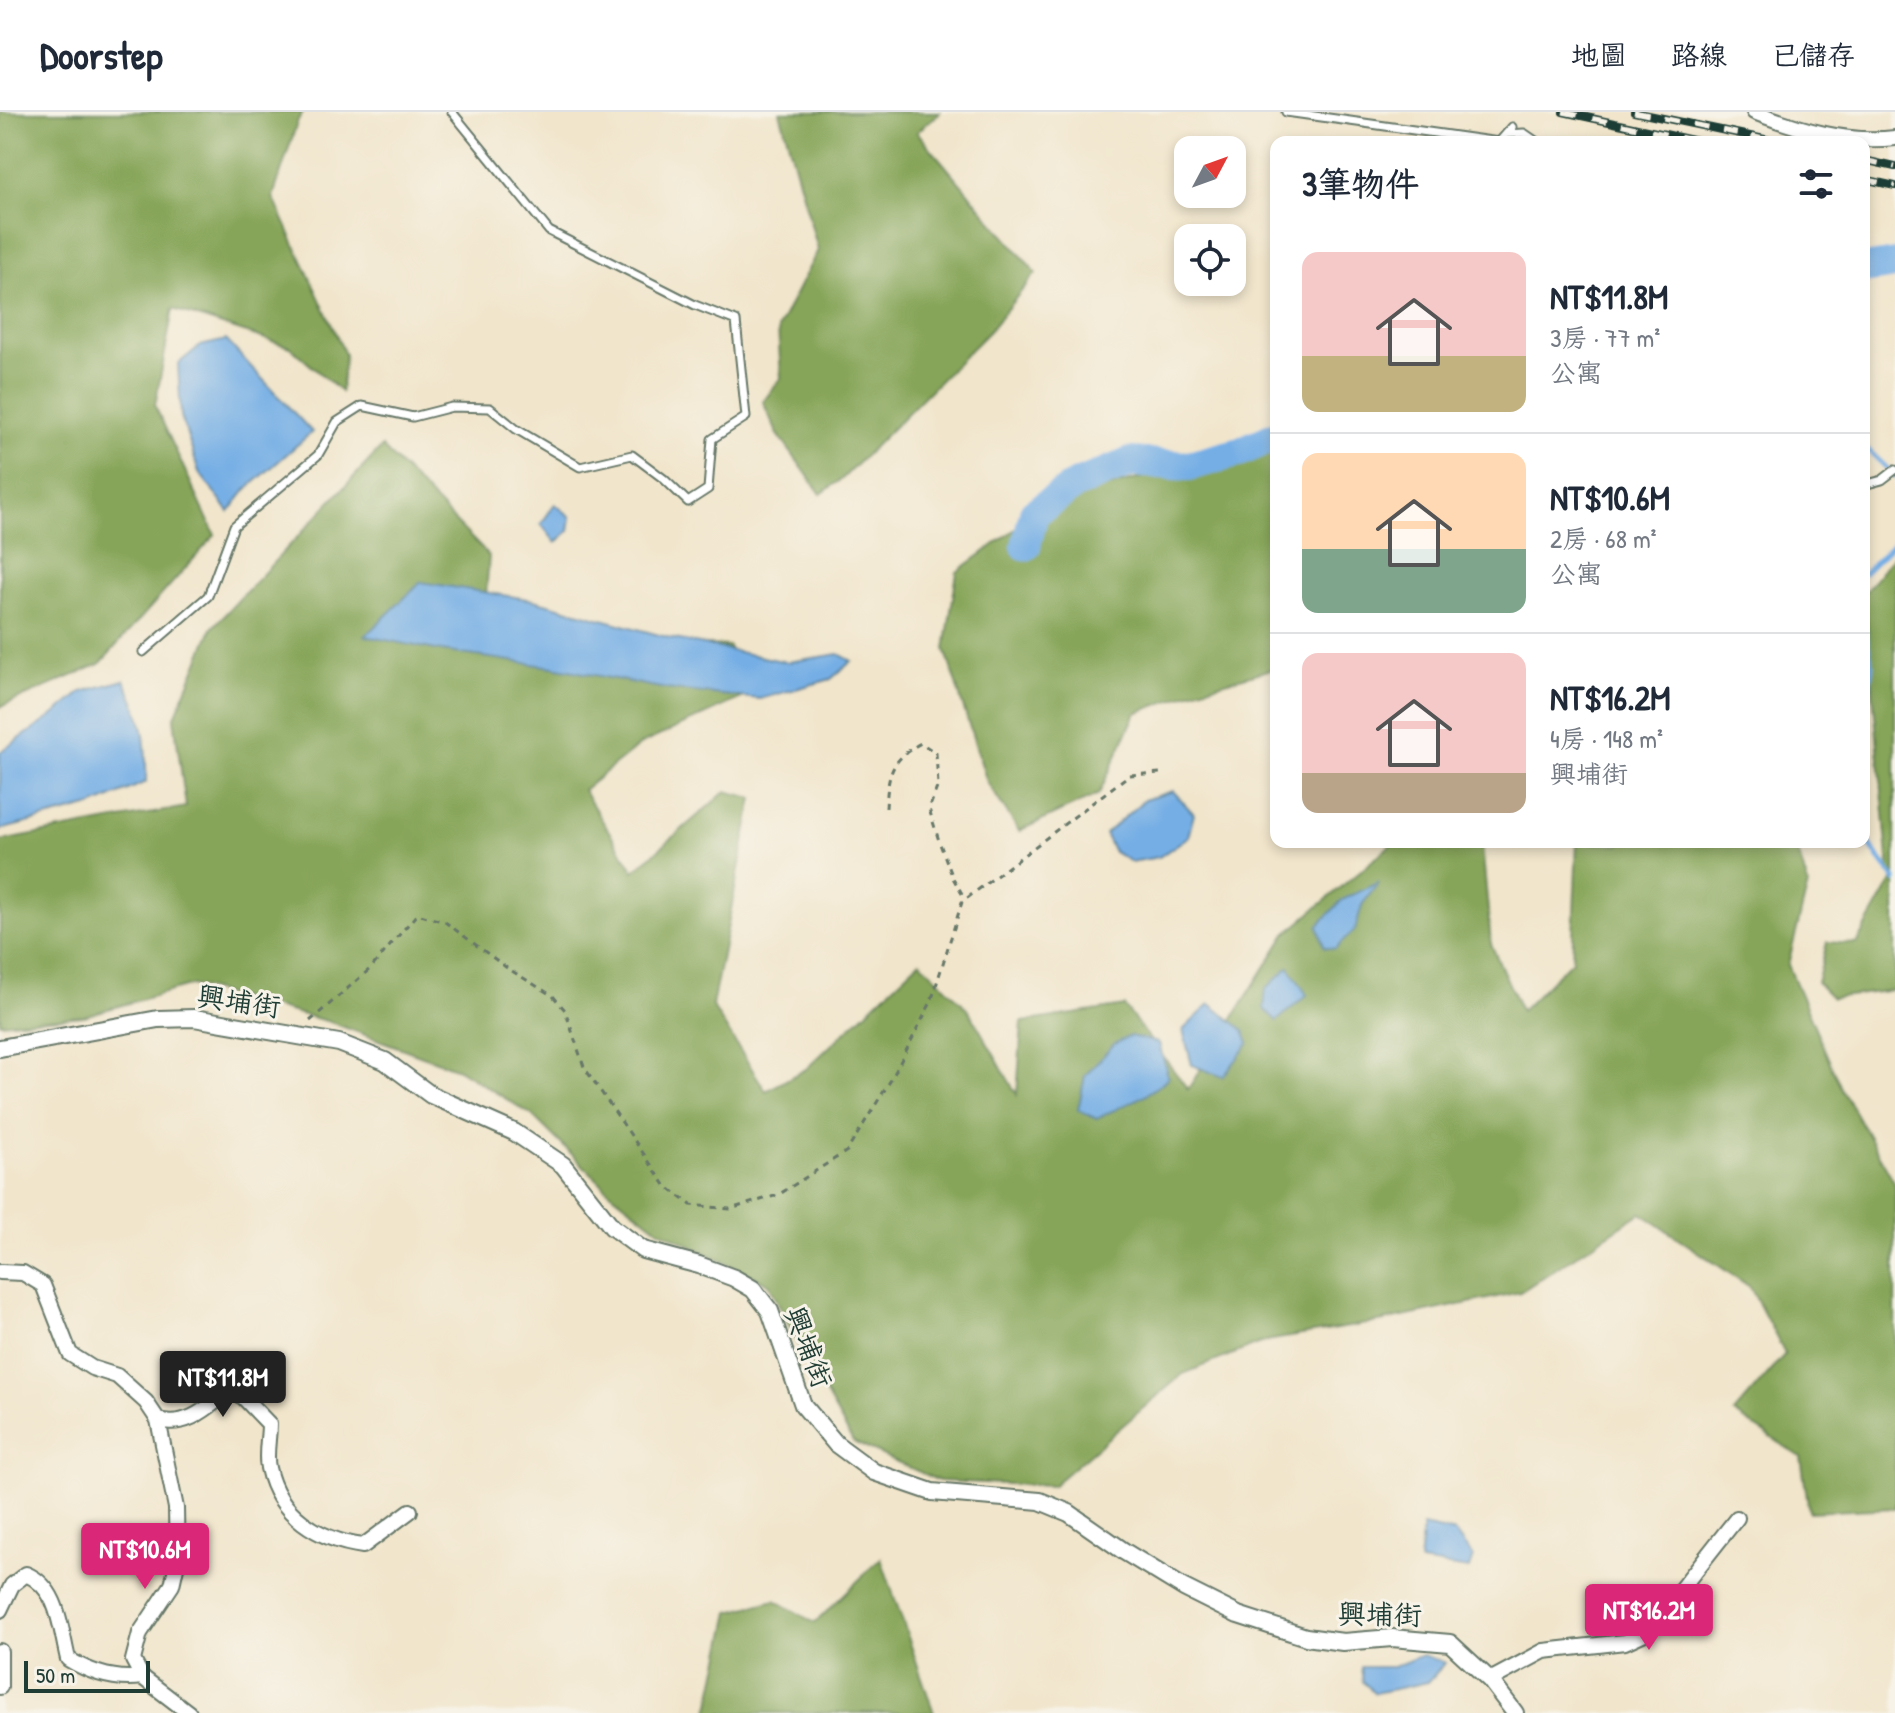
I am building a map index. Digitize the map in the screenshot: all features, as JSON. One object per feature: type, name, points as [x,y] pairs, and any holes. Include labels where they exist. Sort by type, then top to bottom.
[{"type":"street","points":[[1754,112],[1800,129],[1840,136]]},
{"type":"street","points":[[1870,141],[1895,138]]},
{"type":"street","name":"興埔街","points":[[0,1048],[158,1019],[194,1018],[339,1043],[385,1061],[431,1095],[514,1132],[563,1165],[612,1227],[643,1250],[699,1265],[753,1289],[770,1311],[803,1405],[836,1444],[874,1472],[932,1492],[1040,1501],[1069,1513],[1184,1588],[1238,1615],[1306,1637],[1343,1642],[1392,1638],[1450,1643],[1490,1680],[1515,1713]]},
{"type":"street","points":[[0,1272],[23,1273],[43,1285],[70,1354],[92,1368],[117,1376],[146,1402],[158,1420],[176,1508],[177,1563],[172,1585],[140,1633],[133,1660],[142,1677],[189,1713]]},
{"type":"street","points":[[158,1420],[174,1425],[198,1415],[229,1391],[243,1397],[269,1424],[268,1467],[279,1495],[305,1527],[339,1543],[363,1546],[410,1511]]},
{"type":"street","points":[[1490,1680],[1544,1651],[1625,1642],[1647,1632],[1737,1518]]},
{"type":"street","points":[[0,1610],[12,1585],[26,1574],[39,1579],[53,1597],[68,1659],[90,1672],[129,1679],[142,1677]]},
{"type":"street","points":[[0,1651],[0,1687]]},
{"type":"lane","points":[[143,652],[208,596],[234,526],[318,455],[337,422],[362,406],[413,417],[452,407],[490,408],[516,429],[580,467],[632,455],[688,502],[708,489],[712,439],[746,417],[736,321],[695,305],[549,231],[452,112]]},
{"type":"lane","points":[[1286,112],[1456,136]]},
{"type":"lane","points":[[1504,136],[1509,131],[1528,136]]},
{"type":"lane","points":[[1870,483],[1882,480],[1895,470]]},
{"type":"path","points":[[886,808],[888,780],[901,754],[921,743],[936,753],[938,785],[929,809],[953,878],[966,899]]},
{"type":"path","points":[[294,1035],[371,968],[417,914],[445,922],[507,968],[553,996],[565,1010],[584,1067],[665,1185],[691,1205],[730,1209],[778,1195],[847,1151],[892,1078],[931,1002],[962,902],[1129,775],[1161,773]]},
{"type":"green space","points":[[0,112],[303,112],[273,197],[345,354],[341,392],[290,347],[173,309],[155,406],[215,535],[100,664],[0,707]]},
{"type":"green space","points":[[780,112],[940,112],[917,132],[1036,273],[990,330],[843,478],[821,494],[777,433],[763,402],[781,378],[778,328],[818,250]]},
{"type":"green space","points":[[382,447],[489,556],[483,635],[729,646],[744,697],[641,744],[583,790],[634,871],[726,791],[753,798],[712,1006],[766,1091],[806,1069],[920,961],[968,1009],[1017,1095],[1022,1022],[1124,1006],[1188,1089],[1286,934],[1387,848],[1482,848],[1491,944],[1521,1011],[1572,960],[1577,848],[1797,848],[1808,885],[1788,965],[1841,1088],[1895,1183],[1895,1508],[1809,1512],[1801,1457],[1734,1413],[1785,1354],[1750,1287],[1641,1213],[1520,1292],[1384,1321],[1266,1341],[1183,1374],[1052,1486],[939,1481],[853,1442],[800,1348],[769,1284],[659,1230],[608,1190],[532,1115],[458,1069],[330,1022],[192,985],[84,1016],[0,1023],[0,841],[186,807],[174,719],[212,628]]},
{"type":"green space","points":[[1245,450],[1270,450],[1270,670],[1200,689],[1136,713],[1099,794],[1019,831],[987,782],[945,649],[957,572],[1052,502]]},
{"type":"green space","points":[[1895,554],[1895,990],[1832,998],[1817,983],[1827,942],[1856,944],[1894,877],[1889,869],[1870,659],[1870,585]]},
{"type":"green space","points":[[881,1558],[934,1713],[708,1713],[730,1612],[775,1600],[815,1623]]},
{"type":"water","points":[[226,340],[312,432],[247,489],[229,512],[199,472],[181,416],[178,364],[200,346]]},
{"type":"water","points":[[555,504],[571,517],[569,531],[556,543],[541,524]]},
{"type":"water","points":[[421,582],[534,600],[670,638],[787,662],[839,654],[852,661],[831,679],[760,699],[666,689],[365,636]]},
{"type":"water","points":[[124,680],[143,729],[146,782],[92,806],[0,830],[0,752],[82,692]]},
{"type":"water","points":[[1173,791],[1194,814],[1188,837],[1159,857],[1131,862],[1114,852],[1105,834],[1144,800]]},
{"type":"water","points":[[1379,882],[1362,905],[1355,930],[1335,949],[1324,947],[1318,926],[1342,900]]},
{"type":"water","points":[[1289,967],[1307,995],[1277,1021],[1264,1009],[1266,989]]},
{"type":"water","points":[[1210,1004],[1244,1030],[1249,1043],[1223,1077],[1192,1065],[1183,1030]]},
{"type":"water","points":[[1130,1036],[1159,1043],[1168,1077],[1144,1095],[1097,1119],[1078,1110],[1085,1076],[1114,1044]]},
{"type":"water","points":[[1423,1526],[1455,1533],[1473,1557],[1469,1569],[1419,1562]]},
{"type":"water","points":[[1422,1655],[1445,1663],[1428,1682],[1375,1693],[1363,1682],[1361,1667],[1393,1667]]},
{"type":"waterway","points":[[1870,268],[1895,264]]},
{"type":"waterway","points":[[1026,546],[1034,513],[1075,485],[1131,462],[1189,466],[1237,453],[1270,439]]},
{"type":"waterway","points":[[1870,452],[1895,476]]},
{"type":"waterway","points":[[1870,567],[1895,542]]},
{"type":"waterway","points":[[1870,656],[1870,680]]},
{"type":"waterway","points":[[1870,845],[1895,880]]},
{"type":"railway","points":[[1563,112],[1674,136]]},
{"type":"railway","points":[[1634,112],[1750,136]]},
{"type":"railway","points":[[1870,161],[1895,167]]},
{"type":"railway","points":[[1870,180],[1895,186]]}]
